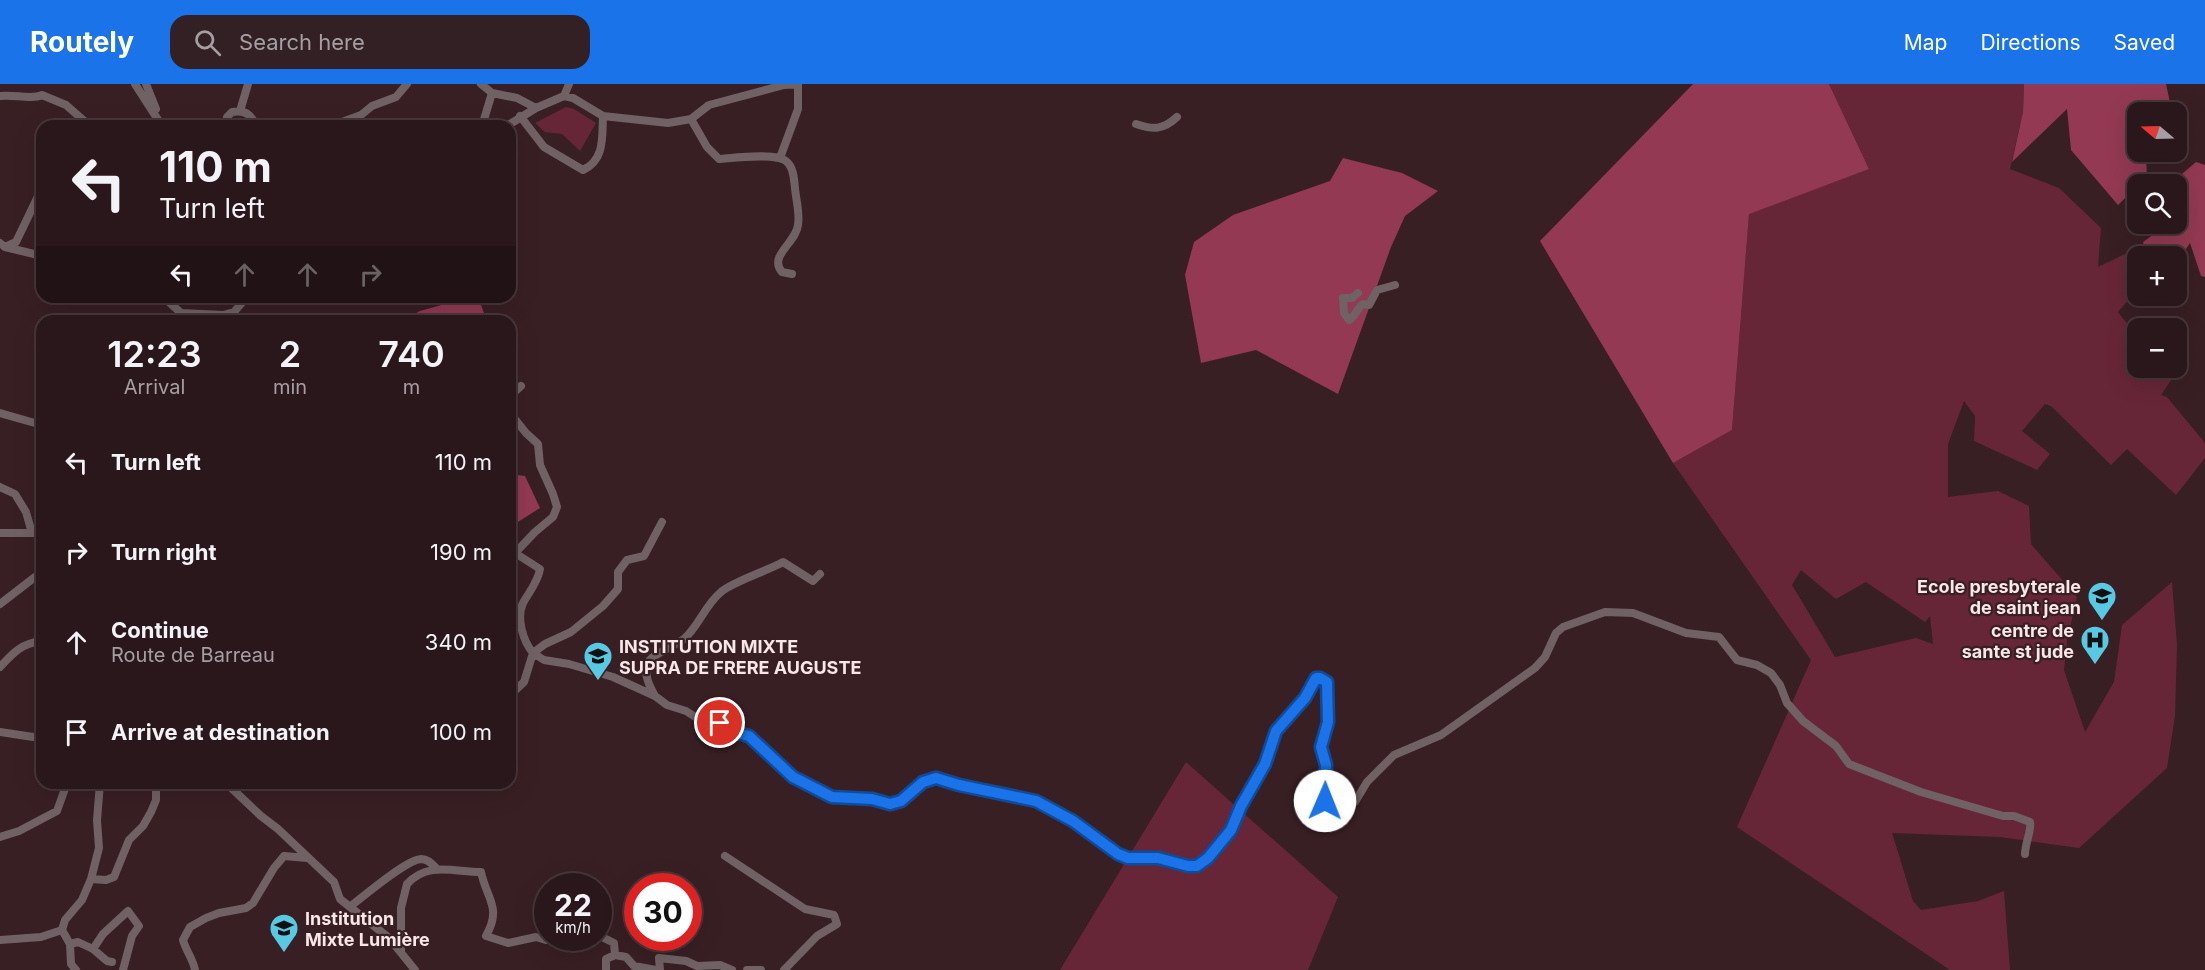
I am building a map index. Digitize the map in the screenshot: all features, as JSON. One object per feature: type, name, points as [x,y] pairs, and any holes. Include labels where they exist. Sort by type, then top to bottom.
[{"type":"street","points":[[135,84],[158,120]]},
{"type":"street","points":[[146,84],[160,120]]},
{"type":"street","points":[[240,111],[248,84]]},
{"type":"street","points":[[347,120],[361,115],[372,106],[396,97],[407,84]]},
{"type":"street","points":[[481,84],[492,93],[517,98],[536,108]]},
{"type":"street","points":[[564,96],[569,84]]},
{"type":"street","points":[[515,120],[564,96],[573,98],[603,116],[668,123],[691,119],[709,105],[777,86],[798,84],[798,109],[780,158]]},
{"type":"street","points":[[484,120],[492,93]]},
{"type":"street","points":[[0,96],[13,94],[38,97],[42,95],[59,101],[83,120]]},
{"type":"street","points":[[226,120],[232,112],[240,111],[251,116],[253,120]]},
{"type":"street","points":[[520,116],[544,147],[583,170],[588,168],[602,149],[603,116]]},
{"type":"street","points":[[1136,124],[1149,128],[1163,127],[1177,117]]},
{"type":"street","points":[[691,119],[707,147],[719,159],[780,158],[790,166],[794,177],[799,224],[796,235],[777,259],[777,266],[782,272],[792,274]]},
{"type":"street","points":[[3,245],[16,242],[36,200]]},
{"type":"street","points":[[3,245],[36,254]]},
{"type":"street","points":[[1358,293],[1352,298],[1343,298],[1344,313],[1349,320],[1363,304],[1369,305],[1377,290],[1395,285]]},
{"type":"street","points":[[170,303],[181,313],[223,315],[234,312],[242,303]]},
{"type":"street","points":[[516,391],[521,386]]},
{"type":"street","points":[[0,413],[36,423]]},
{"type":"street","points":[[516,420],[538,444],[540,465],[557,507],[553,517],[516,552]]},
{"type":"street","points":[[0,487],[15,494],[26,513],[32,533]]},
{"type":"street","points":[[516,689],[524,682],[533,653],[545,644],[571,632],[603,606],[618,589],[618,572],[627,560],[644,556],[662,522]]},
{"type":"street","points":[[0,533],[36,533]]},
{"type":"street","points":[[516,554],[540,569],[539,576],[522,606],[522,631],[527,646],[544,660],[569,664],[613,678],[655,696],[667,705],[686,711],[703,722],[720,723],[730,731],[749,736],[793,777],[832,797],[872,799],[890,804],[901,801],[923,782],[936,778],[1036,801],[1073,821],[1118,854],[1128,858],[1158,858],[1188,866],[1197,866],[1208,858],[1231,830],[1241,806],[1265,764],[1276,731],[1305,698],[1316,678],[1323,678],[1328,688],[1328,722],[1321,747],[1326,765],[1325,801],[1329,808],[1340,811],[1355,802],[1367,782],[1394,755],[1441,735],[1535,668],[1545,657],[1556,633],[1563,627],[1605,612],[1619,611],[1650,618],[1686,633],[1719,637],[1737,660],[1757,665],[1771,673],[1780,685],[1787,703],[1803,721],[1836,746],[1849,764],[1932,795],[2030,822],[2025,854]]},
{"type":"street","points":[[655,696],[648,682],[646,666],[650,659],[684,638],[696,625],[706,607],[722,590],[783,562],[813,581],[820,574]]},
{"type":"street","points":[[0,604],[36,578]]},
{"type":"street","points":[[0,667],[18,648],[36,642]]},
{"type":"street","points":[[0,732],[36,736]]},
{"type":"street","points":[[0,837],[20,831],[57,811],[65,789]]},
{"type":"street","points":[[72,968],[70,944],[62,930],[65,920],[82,900],[91,879],[99,848],[97,820],[100,789]]},
{"type":"street","points":[[91,879],[106,880],[114,877],[129,840],[143,826],[151,813],[156,800],[156,789]]},
{"type":"street","points":[[232,789],[334,882],[340,899],[389,938],[415,970]]},
{"type":"street","points":[[195,970],[183,940],[190,927],[219,913],[246,908],[253,903],[284,856],[307,858]]},
{"type":"street","points":[[725,856],[805,909],[834,915],[837,924],[817,936],[784,970]]},
{"type":"street","points":[[351,906],[410,862],[422,859],[431,862],[436,868]]},
{"type":"street","points":[[400,951],[401,908],[406,884],[424,871],[436,868],[455,872],[481,872],[492,904],[494,921],[486,936],[508,943],[534,937]]},
{"type":"street","points":[[93,949],[103,934],[128,911],[139,926],[132,936],[123,970]]},
{"type":"street","points":[[0,940],[41,937],[62,930]]},
{"type":"street","points":[[70,944],[78,942],[112,962]]},
{"type":"street","points":[[612,942],[615,955]]},
{"type":"street","points":[[606,970],[606,959],[615,955],[626,957],[634,966],[658,970],[659,958],[686,961],[697,966],[720,965],[732,970]]},
{"type":"street","points":[[747,970],[761,970]]},
{"type":"shaded area","points":[[1693,84],[1829,84],[1869,169],[1749,214],[1732,430],[1673,463],[1540,241]]},
{"type":"shaded area","points":[[1829,84],[2024,84],[2023,112],[2010,169],[2059,188],[2101,228],[2098,267],[2125,254],[2127,257],[2127,302],[2118,312],[2127,323],[2127,378],[2170,378],[2171,380],[2161,395],[2167,397],[2205,443],[2205,458],[2176,495],[2127,449],[2111,465],[2051,406],[2045,404],[2022,431],[2050,454],[2037,470],[1974,441],[1975,416],[1964,401],[1948,444],[1948,497],[1998,491],[2029,506],[2031,544],[2077,597],[2067,641],[2064,670],[2085,732],[2114,682],[2122,625],[2172,582],[2177,645],[2175,716],[2167,768],[2079,848],[2000,837],[1892,833],[1913,901],[1921,910],[1978,901],[2004,891],[2010,970],[1950,970],[1737,827],[1811,660],[1673,463],[1732,430],[1749,213],[1869,169]],"holes":[[[1801,570],[1836,599],[1866,582],[1925,622],[1930,616],[1933,644],[1916,638],[1835,657],[1792,585]]]},
{"type":"shaded area","points":[[2024,84],[2166,84],[2170,102],[2127,102],[2127,162],[2146,162],[2147,174],[2127,174],[2127,196],[2118,205],[2071,150],[2067,109],[2012,162],[2023,112]]},
{"type":"shaded area","points":[[566,107],[574,109],[596,123],[580,151],[562,134],[545,132],[535,123]]},
{"type":"shaded area","points":[[1343,158],[1402,173],[1438,191],[1405,216],[1391,247],[1338,394],[1256,350],[1201,363],[1185,275],[1194,242],[1233,215],[1330,181]]},
{"type":"shaded area","points":[[2196,162],[2205,165],[2205,277],[2201,276],[2190,243],[2187,248],[2144,246],[2143,242],[2154,234],[2187,234],[2187,174],[2182,174]]},
{"type":"shaded area","points":[[449,303],[480,303],[485,315],[413,315]]},
{"type":"shaded area","points":[[516,475],[525,476],[540,508],[516,523]]},
{"type":"shaded area","points":[[1186,762],[1338,897],[1308,970],[1060,970]]},
{"type":"place","name":"Ecole presbyterale de saint jean","points":[[2102,622]]},
{"type":"place","name":"centre de sante st jude","points":[[2095,666]]},
{"type":"place","name":"INSTITUTION MIXTE SUPRA DE FRERE AUGUSTE","points":[[598,682]]},
{"type":"place","name":"Institution Mixte Lumière","points":[[284,954]]},
{"type":"route","points":[[720,723],[730,731],[749,736],[793,777],[832,797],[872,799],[890,804],[901,801],[923,782],[936,778],[992,793],[1036,801],[1073,821],[1118,854],[1128,858],[1158,858],[1188,866],[1197,866],[1208,858],[1231,830],[1241,806],[1254,787],[1265,764],[1276,731],[1305,698],[1316,678],[1323,678],[1328,688],[1328,722],[1321,747],[1326,765],[1325,801]]}]
